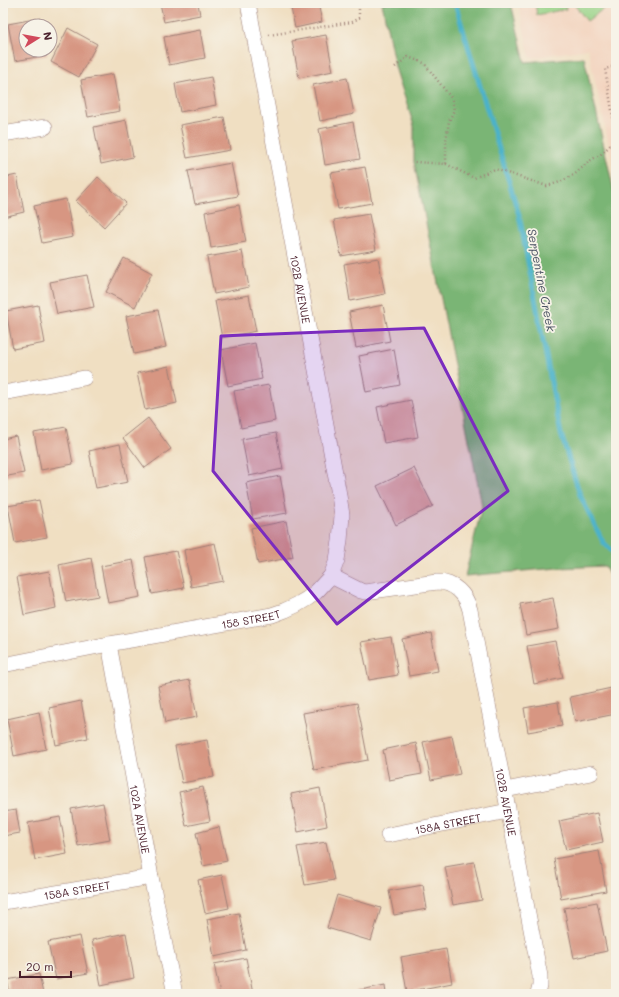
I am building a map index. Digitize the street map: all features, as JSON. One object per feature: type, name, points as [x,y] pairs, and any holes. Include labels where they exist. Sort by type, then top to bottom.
[{"type":"street","name":"102B AVENUE","points":[[248,3],[342,515],[337,560],[331,576],[365,592],[443,582],[448,583],[461,592],[468,602],[540,976],[538,994]]},
{"type":"street","points":[[3,134],[45,127]]},
{"type":"street","points":[[3,393],[84,378]]},
{"type":"street","name":"158 STREET","points":[[3,665],[109,644],[272,615],[287,610],[300,603],[316,592],[331,576]]},
{"type":"street","name":"102A AVENUE","points":[[109,644],[151,877],[175,994]]},
{"type":"street","points":[[505,790],[591,773]]},
{"type":"street","name":"158A STREET","points":[[388,834],[508,811]]},
{"type":"street","name":"158A STREET","points":[[3,902],[151,877]]},
{"type":"path","points":[[267,36],[352,22],[359,18],[359,3]]},
{"type":"path","points":[[395,67],[408,57],[424,63],[452,98],[454,110],[449,121],[446,141],[446,164]]},
{"type":"path","points":[[616,66],[605,69],[616,134]]},
{"type":"path","points":[[414,162],[446,164],[474,178],[495,169],[547,186],[560,182],[575,174],[616,140]]},
{"type":"highlighted area","points":[[424,328],[508,491],[337,624],[213,471],[221,336]]},
{"type":"shaded area","points":[[518,3],[616,3],[616,177],[588,49],[530,58]]},
{"type":"green space","points":[[382,3],[511,3],[525,62],[584,57],[616,201],[616,588],[605,566],[558,568],[465,576],[482,506],[414,162],[414,126],[395,67]]},
{"type":"green space","points":[[535,3],[565,3],[566,9],[537,15]]},
{"type":"green space","points":[[573,3],[611,3],[587,21]]},
{"type":"building","points":[[160,3],[198,3],[200,15],[164,22]]},
{"type":"building","points":[[290,3],[318,3],[322,22],[295,28]]},
{"type":"building","points":[[18,22],[18,58],[31,58],[15,61],[8,24]]},
{"type":"building","points":[[68,28],[97,44],[79,77],[51,62],[53,58],[58,58],[58,48]]},
{"type":"building","points":[[200,30],[205,58],[169,65],[164,37]]},
{"type":"building","points":[[326,35],[333,71],[299,78],[292,41]]},
{"type":"building","points":[[113,74],[120,111],[88,117],[81,80]]},
{"type":"building","points":[[211,77],[216,105],[180,112],[175,84]]},
{"type":"building","points":[[347,78],[354,114],[320,121],[313,85]]},
{"type":"building","points":[[224,117],[230,150],[187,158],[180,125]]},
{"type":"building","points":[[126,120],[133,157],[101,164],[94,127]]},
{"type":"building","points":[[353,122],[360,159],[325,165],[319,129]]},
{"type":"building","points":[[231,163],[238,196],[195,204],[188,171]]},
{"type":"building","points":[[365,167],[372,203],[338,209],[331,173]]},
{"type":"building","points":[[17,175],[24,212],[3,217],[3,178]]},
{"type":"building","points":[[98,177],[126,203],[104,227],[76,201]]},
{"type":"building","points":[[66,199],[73,237],[42,243],[34,206]]},
{"type":"building","points":[[239,205],[246,242],[211,248],[205,212]]},
{"type":"building","points":[[369,214],[376,250],[341,256],[334,220]]},
{"type":"building","points":[[242,251],[249,287],[214,294],[207,257]]},
{"type":"building","points":[[124,258],[152,273],[135,307],[106,292]]},
{"type":"building","points":[[378,258],[385,294],[350,301],[344,264]]},
{"type":"building","points":[[87,275],[94,307],[57,314],[50,282]]},
{"type":"building","points":[[249,295],[256,331],[222,338],[215,301]]},
{"type":"building","points":[[38,305],[45,343],[13,349],[6,311]]},
{"type":"building","points":[[383,305],[390,341],[356,348],[349,312]]},
{"type":"building","points":[[158,310],[166,347],[134,354],[126,316]]},
{"type":"building","points":[[255,343],[262,379],[228,386],[221,350]]},
{"type":"building","points":[[394,349],[400,385],[366,392],[359,356]]},
{"type":"building","points":[[169,366],[177,403],[145,410],[137,373]]},
{"type":"building","points":[[269,385],[275,421],[241,428],[234,391]]},
{"type":"building","points":[[411,400],[418,437],[384,443],[377,407]]},
{"type":"building","points":[[148,418],[171,449],[145,468],[123,438]]},
{"type":"building","points":[[66,427],[73,464],[41,470],[34,433]]},
{"type":"building","points":[[276,433],[283,469],[249,476],[242,439]]},
{"type":"building","points":[[16,436],[24,473],[3,477],[3,439]]},
{"type":"building","points":[[120,444],[128,482],[96,488],[89,451]]},
{"type":"building","points":[[414,468],[433,506],[396,525],[377,486]]},
{"type":"building","points":[[280,476],[287,513],[253,519],[246,483]]},
{"type":"building","points":[[39,500],[47,537],[15,543],[8,506]]},
{"type":"building","points":[[286,521],[293,557],[258,564],[251,528]]},
{"type":"building","points":[[215,543],[223,581],[191,587],[184,550]]},
{"type":"building","points":[[176,551],[184,588],[152,594],[145,557]]},
{"type":"building","points":[[91,558],[98,596],[66,602],[59,565]]},
{"type":"building","points":[[133,560],[140,597],[108,603],[101,566]]},
{"type":"building","points":[[49,571],[56,608],[24,615],[17,577]]},
{"type":"building","points":[[553,598],[559,629],[526,635],[520,604]]},
{"type":"building","points":[[431,633],[438,671],[409,676],[402,639]]},
{"type":"building","points":[[391,637],[398,675],[369,680],[361,642]]},
{"type":"building","points":[[555,641],[563,678],[534,684],[527,646]]},
{"type":"building","points":[[190,680],[197,717],[165,723],[158,686]]},
{"type":"building","points":[[616,687],[616,714],[575,722],[570,697]]},
{"type":"building","points":[[81,701],[88,738],[56,745],[49,708]]},
{"type":"building","points":[[558,702],[562,726],[528,732],[524,708]]},
{"type":"building","points":[[357,703],[368,760],[314,770],[303,713]]},
{"type":"building","points":[[39,712],[46,749],[14,756],[7,719]]},
{"type":"building","points":[[452,736],[460,774],[431,780],[423,742]]},
{"type":"building","points":[[207,740],[214,777],[182,783],[175,746]]},
{"type":"building","points":[[416,743],[422,774],[389,780],[383,750]]},
{"type":"building","points":[[203,787],[210,821],[186,826],[179,792]]},
{"type":"building","points":[[320,788],[327,826],[298,832],[291,794]]},
{"type":"building","points":[[103,803],[110,840],[78,846],[71,809]]},
{"type":"building","points":[[16,810],[20,833],[3,836],[3,812]]},
{"type":"building","points":[[597,813],[603,842],[566,850],[559,821]]},
{"type":"building","points":[[60,817],[67,854],[35,860],[28,823]]},
{"type":"building","points":[[219,827],[227,861],[203,866],[196,833]]},
{"type":"building","points":[[326,842],[334,880],[305,885],[297,847]]},
{"type":"building","points":[[599,851],[606,891],[561,899],[554,859]]},
{"type":"building","points":[[474,862],[482,900],[453,905],[445,867]]},
{"type":"building","points":[[222,875],[229,908],[205,913],[198,880]]},
{"type":"building","points":[[423,885],[427,909],[394,915],[389,891]]},
{"type":"building","points":[[337,895],[381,908],[371,941],[327,928]]},
{"type":"building","points":[[597,902],[607,951],[574,958],[564,908]]},
{"type":"building","points":[[239,913],[246,950],[214,957],[207,919]]},
{"type":"building","points":[[126,933],[134,978],[101,985],[92,940]]},
{"type":"building","points":[[80,936],[88,973],[56,979],[48,942]]},
{"type":"building","points":[[446,949],[452,983],[407,992],[401,957]]},
{"type":"building","points":[[246,958],[253,994],[220,994],[214,964]]},
{"type":"building","points":[[39,974],[43,994],[10,994],[7,980]]},
{"type":"building","points":[[385,985],[386,994],[356,994],[356,991]]},
{"type":"waterway","name":"Serpentine Creek","points":[[455,3],[519,215],[561,434],[580,495],[603,542],[616,555]]}]
